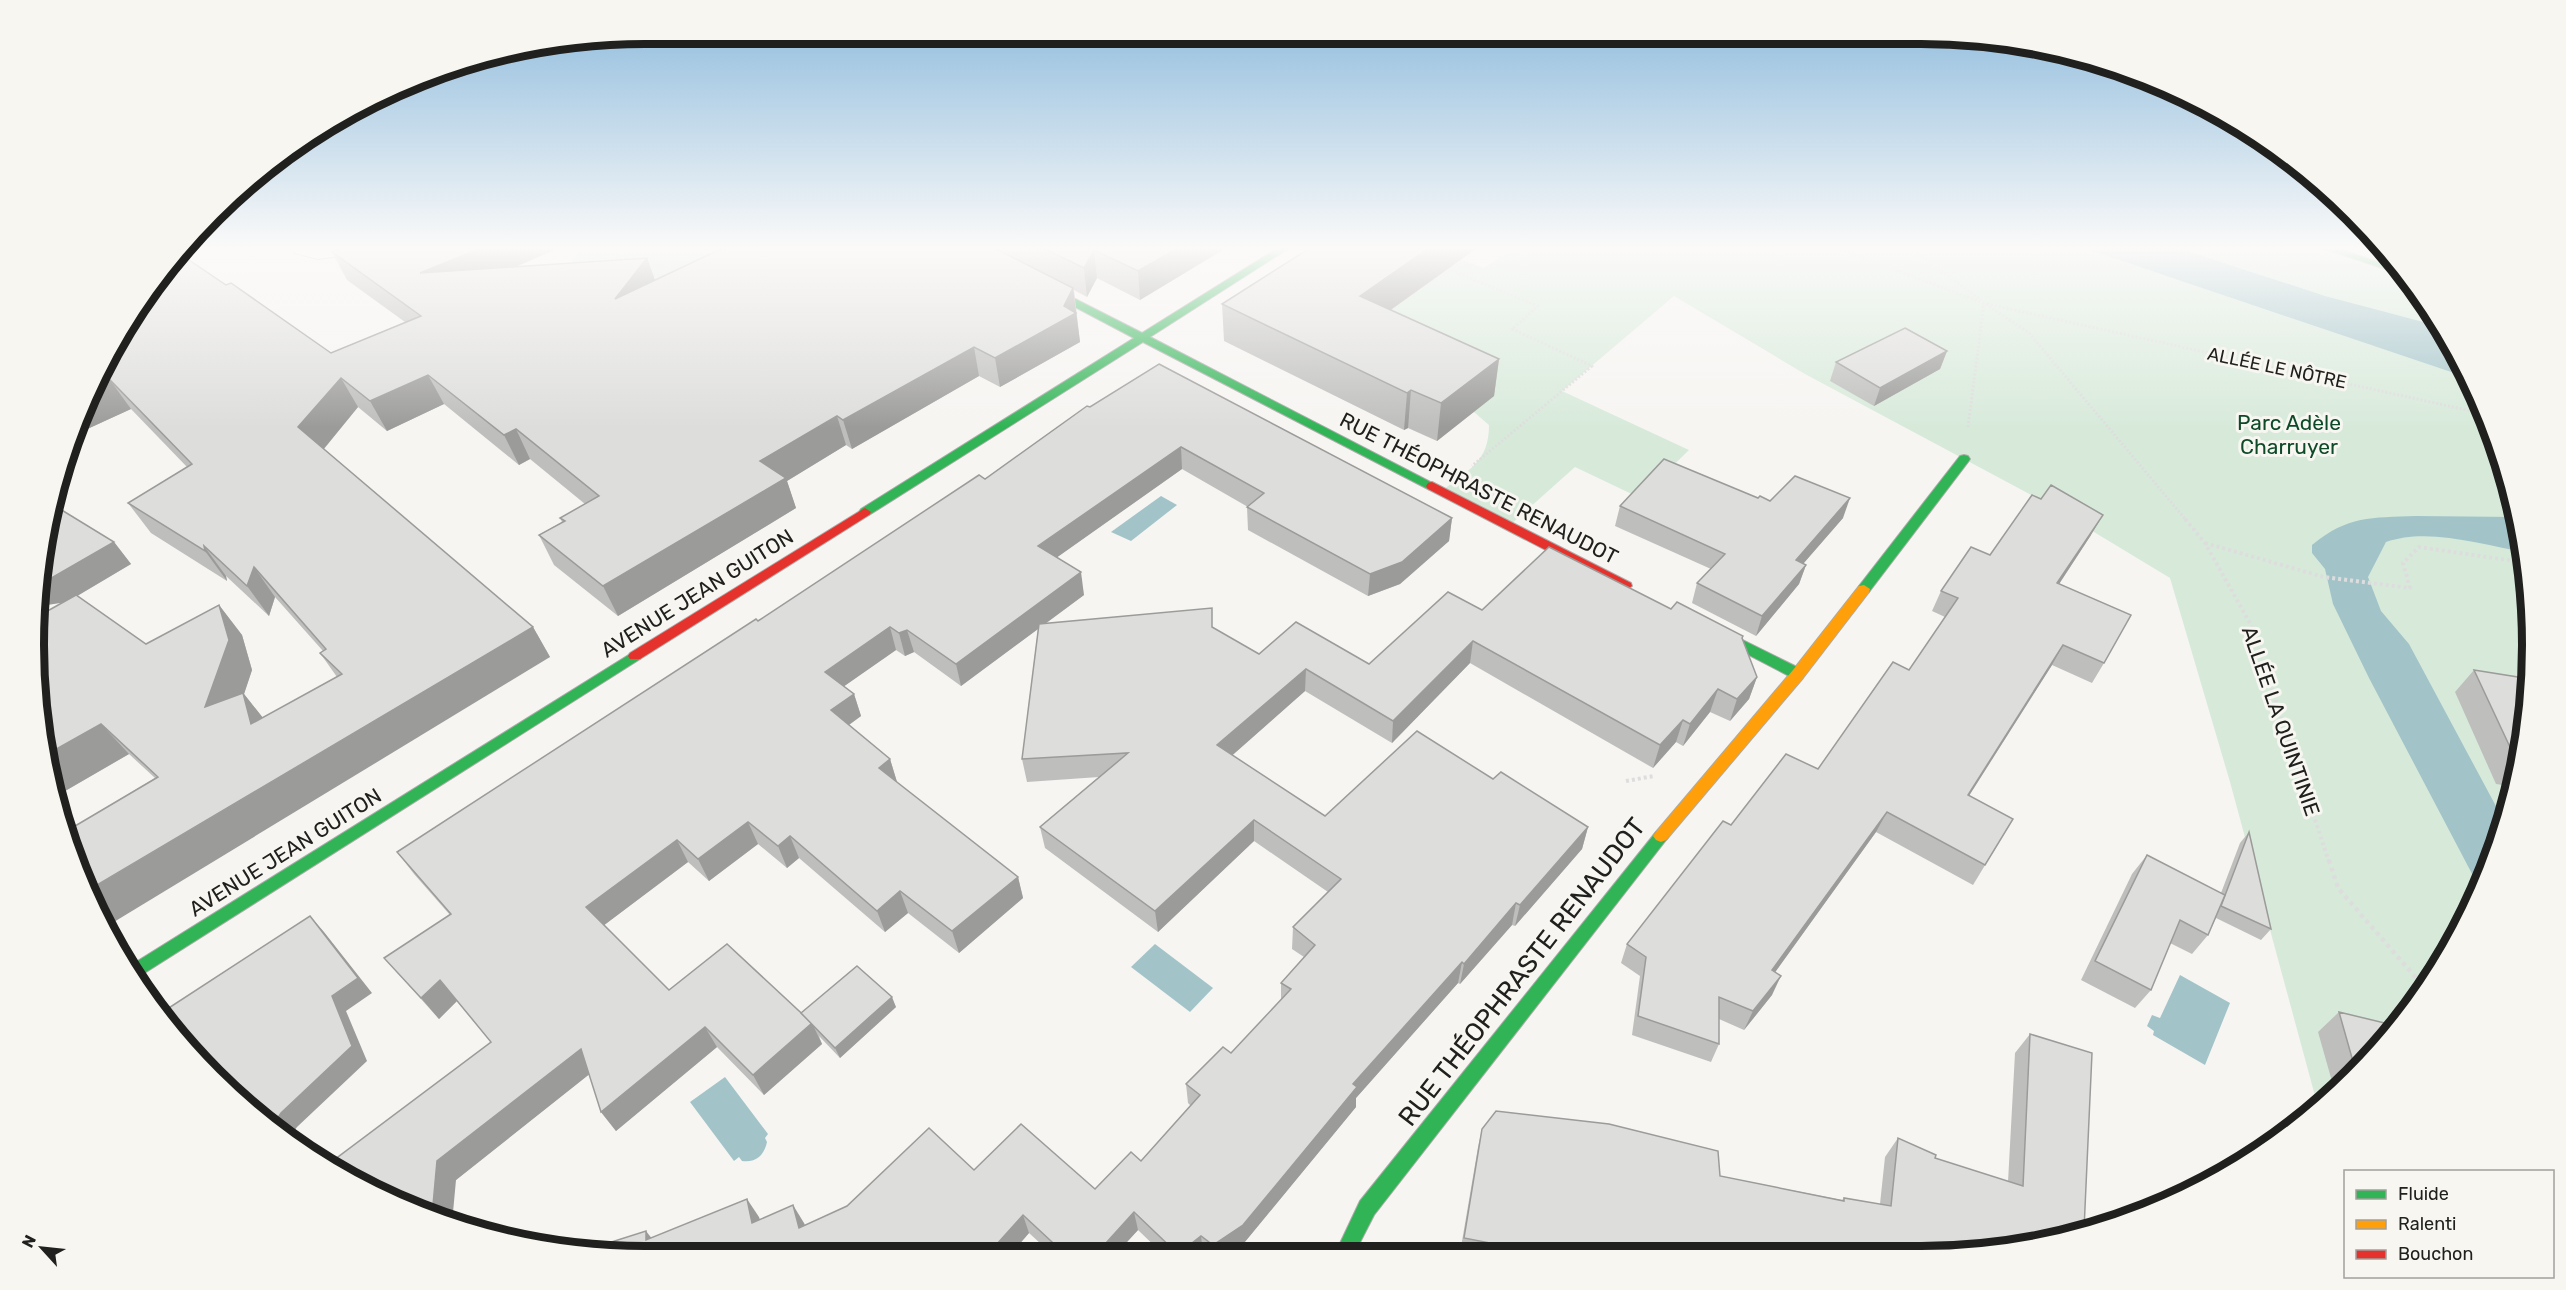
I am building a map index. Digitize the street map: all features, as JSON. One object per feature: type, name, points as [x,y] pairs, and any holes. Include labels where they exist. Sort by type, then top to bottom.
[{"type":"street","name":"RUE THÉOPHRASTE RENAUDOT","points":[[1084,308],[1644,595]]},
{"type":"street","name":"AVENUE JEAN GUITON","points":[[139,969],[1188,308]]},
{"type":"street","name":"RUE THÉOPHRASTE RENAUDOT","points":[[1348,1246],[1367,1208],[1684,806],[1798,674],[1964,459]]},
{"type":"street","points":[[1695,622],[1798,674]]},
{"type":"path","points":[[1441,492],[1592,366],[1512,329],[1536,308]]},
{"type":"path","points":[[1964,459],[1983,308]]},
{"type":"path","name":"ALLÉE LA QUINTINIE","points":[[1992,308],[2029,333],[2205,543],[2251,625],[2338,888],[2419,982]]},
{"type":"path","name":"ALLÉE LE NÔTRE","points":[[2007,308],[2476,412]]},
{"type":"path","points":[[2205,543],[2324,577],[2410,588],[2403,563],[2419,548],[2516,562]]},
{"type":"green space","name":"Parc Adèle Charruyer","points":[[1393,308],[1660,308],[1562,391],[1689,450],[1640,498],[1575,467],[1509,526],[1441,492],[1468,471],[1481,457],[1488,438],[1489,425],[1372,324]]},
{"type":"green space","name":"Parc Adèle Charruyer","points":[[1694,308],[2419,308],[2421,311],[2442,344],[2477,415],[2502,489],[2511,528],[2521,606],[2521,684],[2517,724],[2511,762],[2491,838],[2477,875],[2442,946],[2398,1011],[2373,1042],[2316,1099],[2230,782],[2170,578],[2046,503],[1805,374]]},
{"type":"water","points":[[2262,308],[2371,308],[2429,324],[2457,374]]},
{"type":"water","points":[[1161,496],[1177,505],[1131,541],[1111,532]]},
{"type":"water","points":[[2508,517],[2514,550],[2437,537],[2402,538],[2386,542],[2368,577],[2381,611],[2409,644],[2499,812],[2475,879],[2369,678],[2333,604],[2325,569],[2312,553],[2312,545],[2337,528],[2373,518]]},
{"type":"water","points":[[1155,944],[1213,988],[1190,1012],[1131,967]]},
{"type":"water","points":[[2180,975],[2230,1003],[2205,1065],[2153,1035],[2154,1031],[2147,1026],[2152,1015],[2160,1018]]},
{"type":"water","points":[[725,1077],[768,1134],[765,1138],[767,1142],[764,1151],[752,1161],[742,1161],[739,1157],[734,1161],[690,1102]]},
{"type":"building","points":[[147,308],[267,308],[331,353],[421,316],[410,308],[1068,308],[1076,313],[995,358],[974,347],[843,420],[837,416],[760,461],[786,478],[603,586],[539,535],[565,521],[560,518],[599,496],[516,429],[504,435],[428,375],[370,401],[341,378],[298,427],[533,627],[94,887],[72,828],[158,777],[101,724],[53,751],[45,684],[45,612],[76,595],[146,644],[219,605],[229,640],[205,707],[243,693],[251,724],[342,674],[320,653],[326,649],[254,567],[247,586],[204,546],[205,551],[128,503],[192,464],[110,380],[104,383],[124,344]]},
{"type":"building","points":[[1231,308],[1387,308],[1499,359],[1441,403],[1411,390],[1407,393]]},
{"type":"building","points":[[1905,328],[1947,351],[1880,388],[1836,362]]},
{"type":"building","points":[[1159,364],[1452,518],[1402,562],[1370,574],[1247,507],[1264,493],[1181,447],[1038,546],[1081,572],[956,664],[907,630],[899,633],[890,627],[825,672],[854,694],[831,710],[890,759],[879,768],[1018,877],[952,931],[900,891],[877,911],[790,836],[778,846],[748,822],[698,859],[677,840],[586,907],[669,990],[727,944],[812,1023],[753,1075],[705,1027],[601,1112],[581,1049],[437,1161],[433,1208],[379,1184],[334,1160],[491,1042],[440,980],[421,998],[384,958],[451,914],[397,852],[756,619],[758,621],[979,475],[985,479],[1087,406],[1090,407]]},
{"type":"building","points":[[1664,459],[1770,501],[1795,476],[1850,498],[1796,560],[1806,565],[1762,616],[1697,583],[1725,554],[1620,506]]},
{"type":"building","points":[[2051,485],[2103,515],[2057,583],[2131,615],[2104,663],[2063,645],[1968,795],[2013,819],[1985,865],[1887,812],[1772,970],[1781,976],[1753,1011],[1719,997],[1719,1044],[1638,1016],[1646,957],[1627,944],[1723,821],[1731,825],[1786,754],[1818,769],[1893,662],[1909,670],[1958,598],[1941,591],[1971,547],[1990,555],[2032,495],[2041,499]]},
{"type":"building","points":[[59,509],[114,542],[48,580],[55,528]]},
{"type":"building","points":[[1549,547],[1671,609],[1677,602],[1743,636],[1757,677],[1737,699],[1718,689],[1690,724],[1683,720],[1660,745],[1473,641],[1393,721],[1306,669],[1217,745],[1325,816],[1417,731],[1493,779],[1501,772],[1588,827],[1520,905],[1516,903],[1464,964],[1462,962],[1353,1084],[1357,1087],[1243,1225],[1213,1245],[1201,1236],[1188,1246],[1170,1246],[1134,1212],[1103,1246],[1056,1246],[1023,1215],[995,1246],[603,1245],[646,1231],[646,1240],[747,1199],[752,1223],[793,1205],[799,1228],[847,1206],[929,1128],[974,1170],[1021,1124],[1095,1189],[1131,1152],[1141,1161],[1200,1095],[1186,1084],[1223,1047],[1231,1053],[1291,989],[1281,983],[1315,945],[1293,927],[1341,879],[1254,820],[1155,911],[1040,827],[1128,753],[1022,759],[1039,624],[1212,608],[1212,627],[1259,654],[1296,622],[1369,664],[1448,592],[1482,610]]},
{"type":"building","points":[[2474,670],[2521,678],[2513,752]]},
{"type":"building","points":[[2249,832],[2271,929],[2221,906]]},
{"type":"building","points":[[2147,855],[2225,895],[2208,935],[2180,920],[2151,990],[2095,961]]},
{"type":"building","points":[[310,916],[358,978],[332,996],[352,1046],[281,1113],[277,1120],[220,1070],[193,1042],[167,1009]]},
{"type":"building","points":[[857,966],[892,997],[835,1048],[801,1013]]},
{"type":"building","points":[[2339,1012],[2388,1024],[2353,1062]]},
{"type":"building","points":[[2030,1034],[2092,1053],[2084,1224],[2000,1241],[1921,1246],[1506,1246],[1464,1238],[1482,1129],[1496,1111],[1609,1124],[1718,1151],[1720,1176],[1844,1201],[1844,1198],[1891,1206],[1898,1138],[1936,1155],[1935,1158],[2023,1186]]},
{"type":"traffic: fast","points":[[1085,308],[1432,486]]},
{"type":"traffic: fast","points":[[865,512],[1188,308]]},
{"type":"traffic: fast","points":[[1864,589],[1964,459]]},
{"type":"traffic: fast","points":[[1706,627],[1798,674]]},
{"type":"traffic: fast","points":[[139,969],[635,656]]},
{"type":"traffic: fast","points":[[1348,1246],[1367,1208],[1661,836]]},
{"type":"traffic: slow","points":[[1661,836],[1798,674],[1864,589]]},
{"type":"traffic: jam","points":[[1432,486],[1626,586]]},
{"type":"traffic: jam","points":[[635,656],[865,512]]}]
